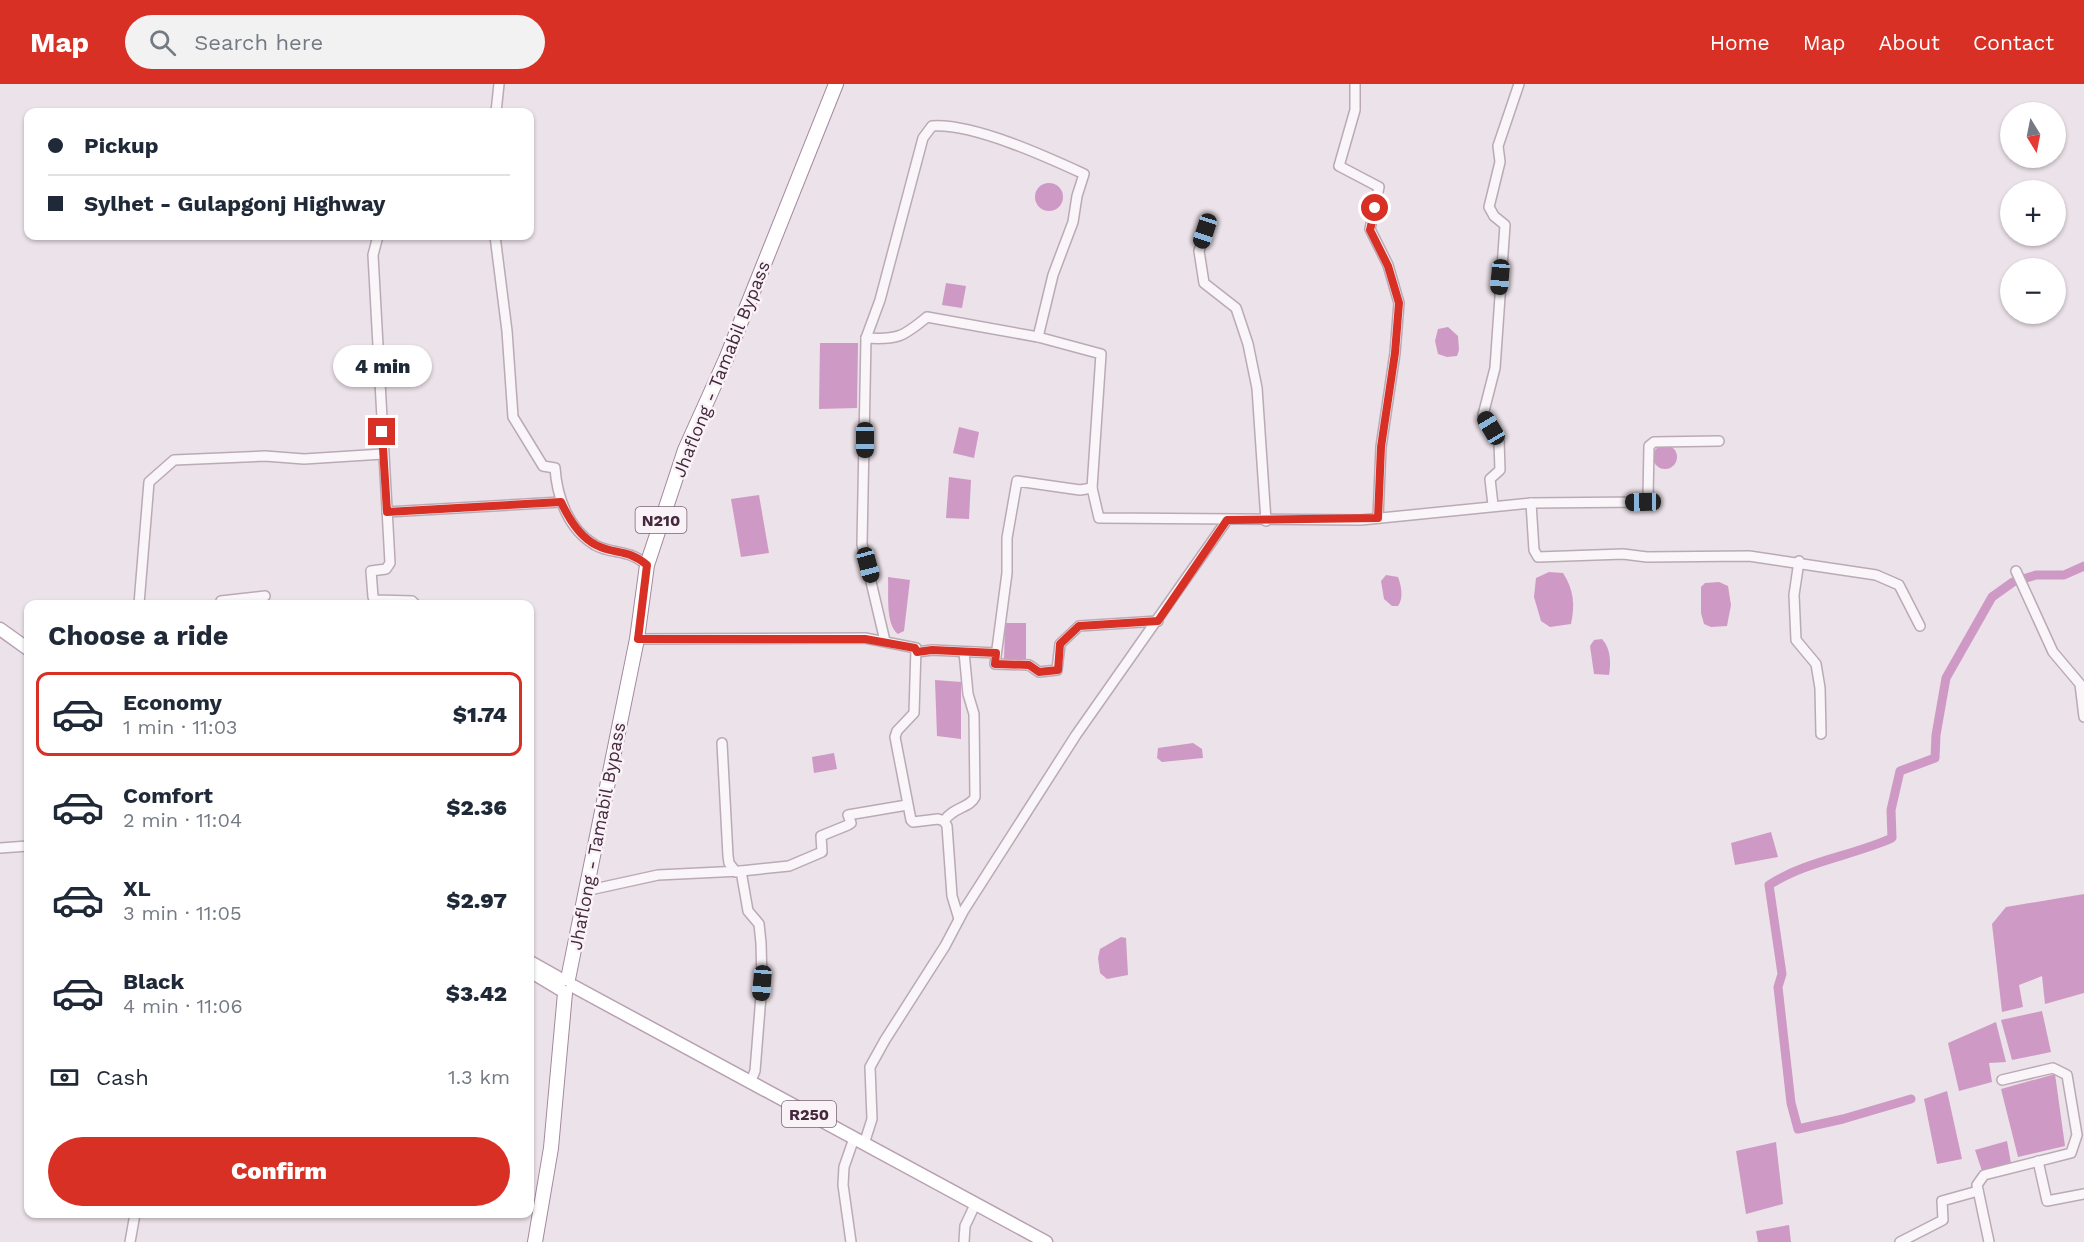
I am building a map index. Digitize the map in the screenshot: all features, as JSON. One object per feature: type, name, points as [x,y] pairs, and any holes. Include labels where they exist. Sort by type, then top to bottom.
[{"type":"highway","name":"Jhaflong - Tamabil Bypass","points":[[535,1242],[551,1149],[566,987],[638,639],[647,565],[686,450],[726,359],[836,84]]},
{"type":"main road","points":[[0,622],[24,639]]},
{"type":"main road","points":[[0,629],[24,646]]},
{"type":"main road","name":"R250","points":[[534,965],[596,1004],[1046,1242]]},
{"type":"main road","name":"R250","points":[[534,973],[566,987],[750,1083],[1033,1242]]},
{"type":"street","points":[[496,108],[499,84]]},
{"type":"street","points":[[1355,84],[1355,110],[1339,166],[1379,187],[1370,230],[1388,266],[1399,303],[1395,353],[1381,447],[1378,518]]},
{"type":"street","points":[[1493,506],[1490,479],[1500,470],[1499,441],[1483,415],[1495,368],[1505,225],[1494,216],[1490,207],[1500,162],[1498,146],[1519,84]]},
{"type":"street","points":[[885,641],[862,544],[866,338],[880,300],[923,138],[932,126],[947,125],[1022,147],[1084,174],[1073,222],[1053,275],[1038,337]]},
{"type":"street","points":[[1205,231],[1199,251],[1204,283],[1236,308],[1248,344],[1257,388],[1266,521]]},
{"type":"street","points":[[377,240],[373,255],[390,563],[389,568],[371,571],[373,597],[375,600],[412,600]]},
{"type":"street","points":[[496,240],[507,331],[513,417],[543,466],[555,468],[557,492],[576,528],[596,545],[634,554],[647,565]]},
{"type":"street","points":[[866,338],[892,340],[906,334],[927,317],[1038,337],[1101,354],[1092,488],[1099,518],[1266,521],[1378,518],[1531,503],[1643,502],[1647,497],[1649,446],[1654,442],[1719,441]]},
{"type":"street","points":[[139,600],[149,482],[174,460],[265,456],[304,459],[383,454]]},
{"type":"street","points":[[1092,488],[1080,490],[1017,482],[1007,538],[1007,573],[995,664],[1029,665],[1039,672],[1058,670],[1060,644],[1079,626],[1158,621]]},
{"type":"street","points":[[387,512],[561,502]]},
{"type":"street","points":[[1531,503],[1534,550],[1535,555],[1541,558],[1623,554],[1647,557],[1749,556],[1798,561],[1876,575],[1899,585],[1920,626]]},
{"type":"street","points":[[851,1242],[843,1185],[844,1167],[872,1119],[870,1067],[959,920],[1076,735],[1227,520]]},
{"type":"street","points":[[1798,561],[1794,595],[1796,640],[1816,664],[1820,688],[1821,734]]},
{"type":"street","points":[[2016,571],[2053,652],[2080,684],[2084,717]]},
{"type":"street","points":[[230,600],[265,596]]},
{"type":"street","points":[[638,639],[865,639],[915,648],[917,652],[914,713],[897,731],[895,737],[907,805],[913,822],[938,819],[944,821]]},
{"type":"street","points":[[917,652],[932,650],[996,653]]},
{"type":"street","points":[[959,920],[952,896],[944,821],[949,813],[970,803],[975,797],[974,714],[968,694],[964,652]]},
{"type":"street","points":[[722,743],[729,863],[739,872],[748,910],[759,924],[761,943],[762,983],[755,1071],[750,1083]]},
{"type":"street","points":[[585,891],[658,875],[739,872],[789,866],[822,852],[821,836],[851,824],[848,815],[907,805]]},
{"type":"street","points":[[0,848],[24,846]]},
{"type":"street","points":[[1989,1242],[1977,1185],[1984,1175],[2071,1153],[2077,1135],[2067,1075],[2053,1068],[2002,1080]]},
{"type":"street","points":[[2038,1161],[2047,1200],[2084,1194]]},
{"type":"street","points":[[1900,1242],[1924,1233],[1943,1220],[1942,1201],[1978,1191]]},
{"type":"street","points":[[964,1242],[965,1226],[973,1209]]},
{"type":"street","points":[[130,1242],[134,1218]]},
{"type":"shaded area","points":[[1049,183],[1059,187],[1063,197],[1059,207],[1049,211],[1039,207],[1035,197],[1039,187]]},
{"type":"shaded area","points":[[946,283],[966,286],[962,308],[942,305]]},
{"type":"shaded area","points":[[1448,327],[1458,336],[1457,356],[1447,357],[1438,354],[1435,341],[1438,329]]},
{"type":"shaded area","points":[[820,343],[858,343],[857,408],[819,409]]},
{"type":"shaded area","points":[[959,427],[979,432],[974,458],[953,453]]},
{"type":"shaded area","points":[[1665,445],[1673,449],[1677,457],[1673,465],[1665,469],[1657,465],[1653,457],[1657,449]]},
{"type":"shaded area","points":[[949,477],[971,480],[969,519],[946,518]]},
{"type":"shaded area","points":[[759,495],[769,553],[741,557],[731,499]]},
{"type":"shaded area","points":[[1549,572],[1563,573],[1569,585],[1573,604],[1571,624],[1550,627],[1541,621],[1534,597],[1536,578]]},
{"type":"shaded area","points":[[1386,575],[1398,577],[1401,595],[1398,606],[1392,606],[1384,599],[1381,581]]},
{"type":"shaded area","points":[[888,577],[910,580],[904,631],[898,634],[889,616]]},
{"type":"shaded area","points":[[1719,582],[1728,586],[1731,605],[1727,626],[1711,627],[1704,624],[1701,613],[1701,587],[1705,583]]},
{"type":"shaded area","points":[[1005,623],[1026,623],[1026,660],[1004,659]]},
{"type":"shaded area","points":[[1602,639],[1609,651],[1609,675],[1594,674],[1590,646],[1594,640]]},
{"type":"shaded area","points":[[935,680],[961,682],[961,739],[937,736]]},
{"type":"shaded area","points":[[1193,743],[1202,749],[1203,758],[1162,762],[1157,758],[1158,748]]},
{"type":"shaded area","points":[[834,753],[837,769],[814,773],[812,757]]},
{"type":"shaded area","points":[[1771,832],[1778,857],[1735,865],[1731,843]]},
{"type":"shaded area","points":[[2084,894],[2084,993],[2045,1004],[2042,976],[2019,985],[2023,1007],[2002,1012],[1992,924],[2006,907]]},
{"type":"shaded area","points":[[1121,937],[1126,938],[1128,975],[1107,979],[1100,973],[1098,958],[1100,949]]},
{"type":"shaded area","points":[[2042,1011],[2051,1052],[2012,1060],[2001,1020]]},
{"type":"shaded area","points":[[1996,1022],[2006,1062],[1989,1063],[1992,1082],[1959,1091],[1948,1043]]},
{"type":"shaded area","points":[[2055,1074],[2065,1146],[2018,1157],[2001,1089]]},
{"type":"shaded area","points":[[1947,1091],[1962,1159],[1937,1164],[1924,1099]]},
{"type":"shaded area","points":[[2007,1141],[2011,1163],[1982,1171],[1975,1150]]},
{"type":"shaded area","points":[[1776,1142],[1783,1204],[1746,1214],[1736,1151]]},
{"type":"shaded area","points":[[1789,1225],[1791,1242],[1758,1242],[1756,1231]]},
{"type":"waterway","points":[[1911,1099],[1843,1119],[1798,1129],[1791,1103],[1778,987],[1782,974],[1769,885],[1798,870],[1892,838],[1891,810],[1900,771],[1935,758],[1936,735],[1946,678],[1992,597],[2013,582],[2036,575],[2064,575],[2084,566]]},
{"type":"route","points":[[382,432],[387,512],[488,508],[561,502],[576,528],[596,545],[634,554],[647,565],[638,639],[865,639],[908,645],[915,648],[917,652],[951,650],[996,653],[995,664],[1029,665],[1039,672],[1058,670],[1060,644],[1079,626],[1092,623],[1158,621],[1227,520],[1378,518],[1381,447],[1395,353],[1399,303],[1388,266],[1370,230],[1375,208]]}]
